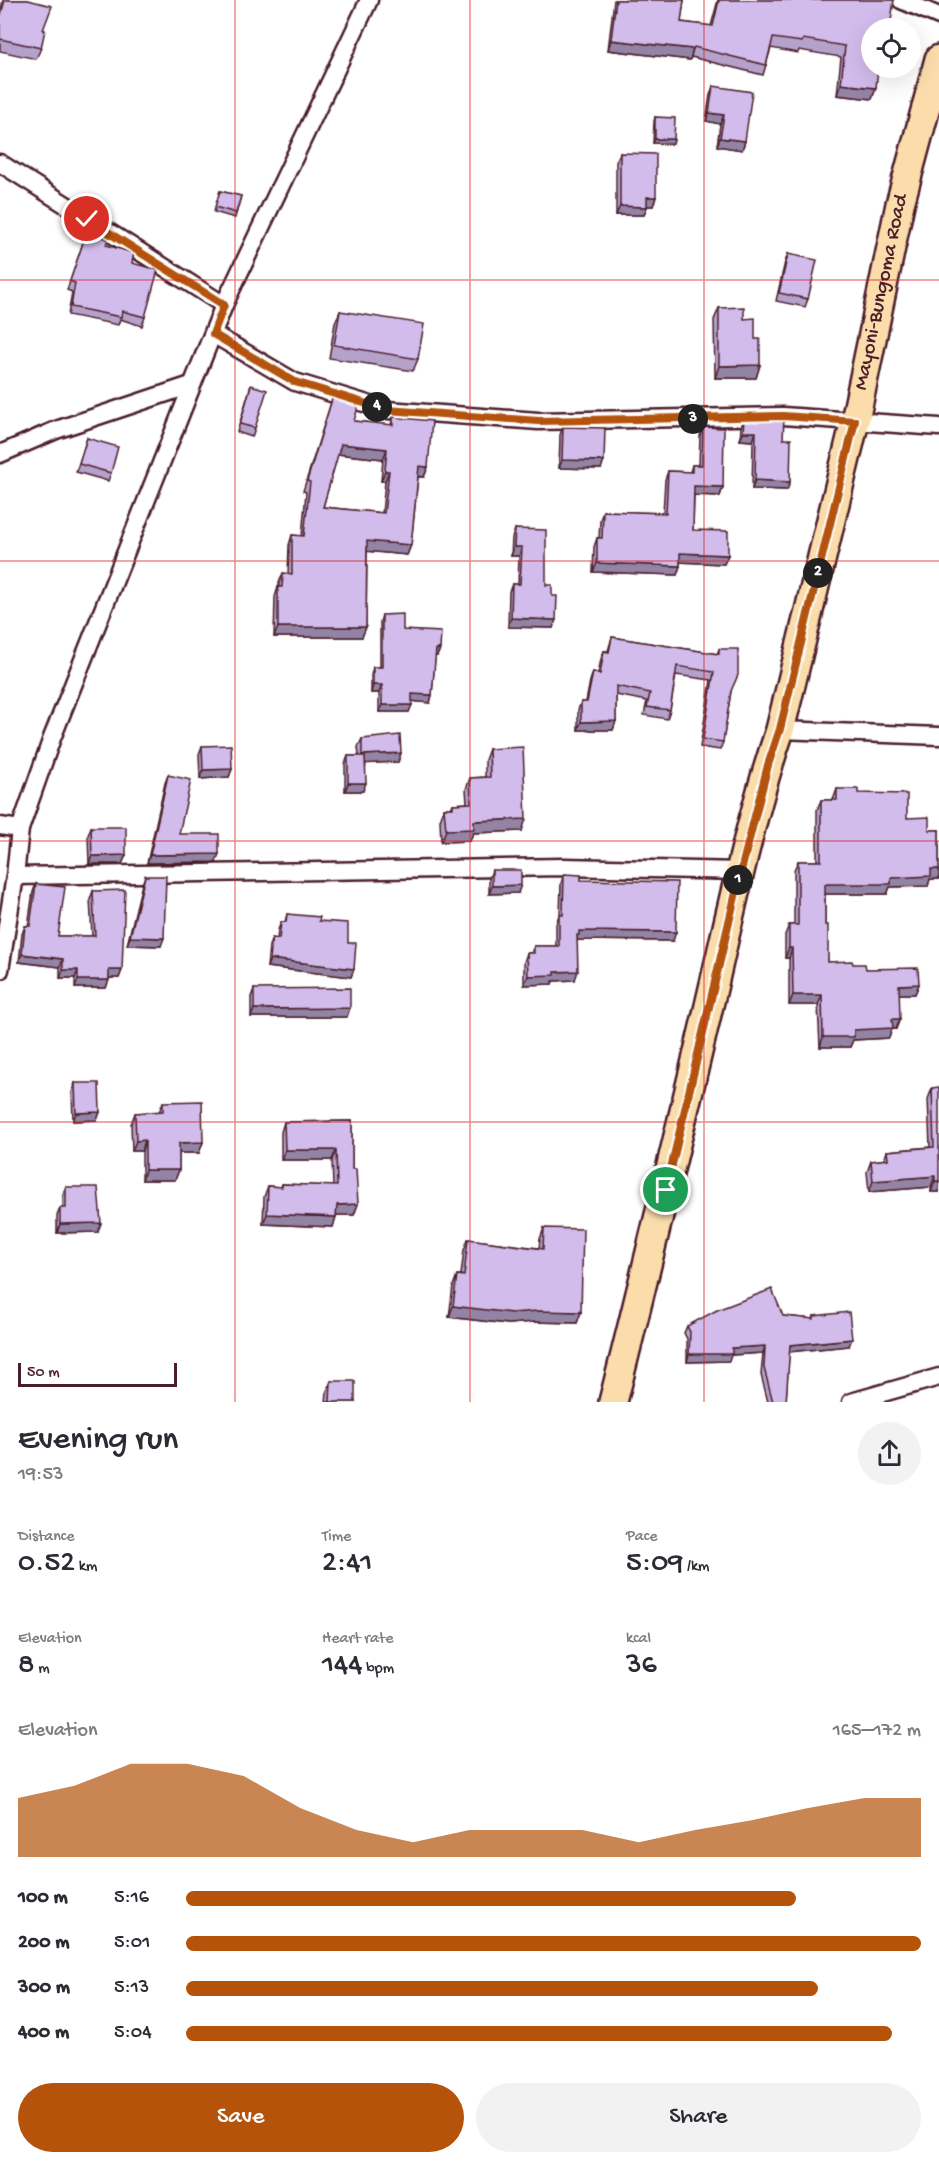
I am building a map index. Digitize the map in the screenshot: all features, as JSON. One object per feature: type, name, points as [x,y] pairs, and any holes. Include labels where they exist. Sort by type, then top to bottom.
[{"type":"main road","name":"Mayoni-Bungoma Road","points":[[613,1402],[666,1190],[741,871],[768,765],[780,729],[855,421],[900,204],[939,59]]},
{"type":"street","points":[[0,970],[20,829],[52,738],[224,305],[369,0]]},
{"type":"street","points":[[901,0],[939,16]]},
{"type":"street","points":[[0,163],[224,305]]},
{"type":"street","points":[[213,334],[295,382],[387,410],[538,421],[783,416],[939,427]]},
{"type":"street","points":[[0,454],[56,430],[191,385]]},
{"type":"street","points":[[780,729],[939,736]]},
{"type":"street","points":[[0,826],[20,829]]},
{"type":"street","points":[[15,876],[564,867],[741,871]]},
{"type":"street","points":[[851,1402],[939,1377]]},
{"type":"building","points":[[5,0],[28,0],[52,6],[43,30],[45,30],[41,48],[0,39],[0,18]]},
{"type":"building","points":[[616,0],[684,0],[681,22],[713,26],[719,0],[894,0],[891,18],[861,18],[861,78],[877,78],[876,88],[841,84],[845,46],[803,39],[802,42],[773,38],[766,65],[694,47],[693,49],[611,40]]},
{"type":"building","points":[[713,86],[752,92],[745,141],[720,138],[724,115],[709,113]]},
{"type":"building","points":[[655,117],[675,118],[674,139],[655,139]]},
{"type":"building","points":[[620,153],[656,154],[656,197],[647,197],[647,207],[620,206]]},
{"type":"building","points":[[220,191],[241,196],[236,213],[215,207]]},
{"type":"building","points":[[87,231],[108,239],[106,245],[134,253],[132,263],[158,270],[145,317],[122,311],[121,317],[71,307],[75,283],[70,281]]},
{"type":"building","points":[[788,254],[817,260],[808,299],[779,293]]},
{"type":"building","points":[[744,307],[744,319],[755,318],[755,339],[760,339],[760,365],[719,366],[719,308]]},
{"type":"building","points":[[340,311],[424,324],[418,359],[334,345]]},
{"type":"building","points":[[251,385],[267,390],[255,428],[240,424]]},
{"type":"building","points":[[333,396],[359,404],[354,421],[393,425],[393,417],[432,421],[428,467],[419,466],[411,545],[367,541],[366,627],[278,627],[278,587],[282,587],[283,573],[292,574],[292,535],[304,536],[310,482],[307,481]],"holes":[[[341,444],[387,449],[385,471],[389,471],[384,513],[323,507]]]},
{"type":"building","points":[[784,418],[783,439],[791,439],[790,482],[755,480],[756,432],[743,432],[744,419]]},
{"type":"building","points":[[563,427],[605,428],[604,461],[562,460]]},
{"type":"building","points":[[703,427],[724,428],[723,487],[694,486],[693,530],[728,531],[728,555],[680,553],[680,566],[597,563],[597,538],[602,538],[603,511],[666,513],[668,471],[692,472],[692,465],[702,465]]},
{"type":"building","points":[[87,438],[118,447],[111,473],[79,464]]},
{"type":"building","points":[[515,529],[546,530],[546,585],[552,585],[552,596],[557,596],[556,620],[511,618],[512,584],[520,584],[522,547],[514,547]]},
{"type":"building","points":[[403,614],[403,630],[441,632],[440,649],[436,649],[432,695],[412,694],[412,705],[382,705],[382,685],[373,685],[373,667],[382,667],[382,615]]},
{"type":"building","points":[[612,637],[719,654],[719,649],[738,649],[738,675],[731,691],[723,742],[703,739],[714,672],[677,666],[670,710],[647,707],[650,693],[616,686],[616,721],[581,722],[581,702],[587,702],[593,672],[600,674],[604,651],[609,652]]},
{"type":"building","points":[[400,735],[401,753],[362,755],[362,739]]},
{"type":"building","points":[[231,745],[232,769],[203,770],[202,746]]},
{"type":"building","points":[[523,747],[526,819],[474,821],[474,829],[446,830],[444,808],[453,808],[453,804],[471,803],[470,778],[490,777],[489,749]]},
{"type":"building","points":[[348,756],[365,756],[366,783],[348,783]]},
{"type":"building","points":[[168,775],[191,780],[179,834],[219,834],[219,854],[150,855]]},
{"type":"building","points":[[837,789],[858,789],[858,793],[907,794],[907,818],[929,817],[929,830],[939,830],[939,869],[931,869],[931,876],[891,878],[891,884],[825,884],[828,962],[852,961],[853,964],[865,964],[866,969],[918,968],[919,984],[899,985],[900,1019],[892,1019],[893,1028],[854,1030],[854,1037],[823,1037],[822,995],[793,995],[792,948],[789,948],[789,925],[798,925],[798,861],[821,861],[821,800],[837,800]]},
{"type":"building","points":[[91,827],[126,827],[126,855],[92,856]]},
{"type":"building","points":[[492,870],[521,870],[521,885],[492,886]]},
{"type":"building","points":[[564,874],[581,875],[581,880],[677,882],[676,932],[579,931],[577,935],[578,971],[528,976],[527,953],[534,953],[534,946],[559,946],[559,915],[563,915]]},
{"type":"building","points":[[145,876],[166,876],[164,938],[130,937]]},
{"type":"building","points":[[36,884],[65,887],[58,936],[95,936],[93,891],[125,890],[122,970],[109,970],[109,980],[78,980],[78,970],[63,970],[63,959],[22,954],[25,926],[30,926]]},
{"type":"building","points":[[287,914],[320,917],[319,921],[348,923],[348,943],[356,943],[354,969],[270,959],[272,938],[279,939],[281,922],[286,922]]},
{"type":"building","points":[[350,988],[350,1008],[254,1009],[254,989]]},
{"type":"building","points":[[75,1083],[99,1083],[100,1112],[76,1113]]},
{"type":"building","points":[[939,1087],[939,1181],[935,1181],[935,1176],[873,1181],[871,1161],[888,1159],[887,1151],[934,1147],[932,1088]]},
{"type":"building","points":[[202,1101],[203,1142],[179,1143],[179,1170],[145,1170],[145,1140],[136,1141],[135,1113],[163,1111],[163,1102]]},
{"type":"building","points":[[352,1121],[352,1169],[356,1169],[358,1204],[337,1205],[336,1217],[267,1214],[268,1186],[282,1187],[282,1184],[337,1186],[336,1150],[285,1150],[284,1122]]},
{"type":"building","points":[[66,1187],[98,1187],[101,1223],[60,1224],[60,1208],[66,1208]]},
{"type":"building","points":[[544,1228],[583,1229],[581,1312],[512,1313],[453,1306],[457,1275],[464,1276],[468,1239],[543,1249]]},
{"type":"building","points":[[772,1289],[783,1316],[814,1319],[814,1316],[849,1312],[852,1339],[790,1345],[786,1402],[773,1402],[764,1368],[765,1346],[732,1348],[732,1354],[689,1354],[690,1332],[687,1326],[717,1310]]},
{"type":"building","points":[[331,1381],[355,1381],[355,1402],[330,1402]]},
{"type":"route","points":[[87,219],[224,305],[213,334],[295,382],[387,410],[538,421],[783,416],[855,421],[780,729],[768,765],[741,871],[666,1190]]}]
